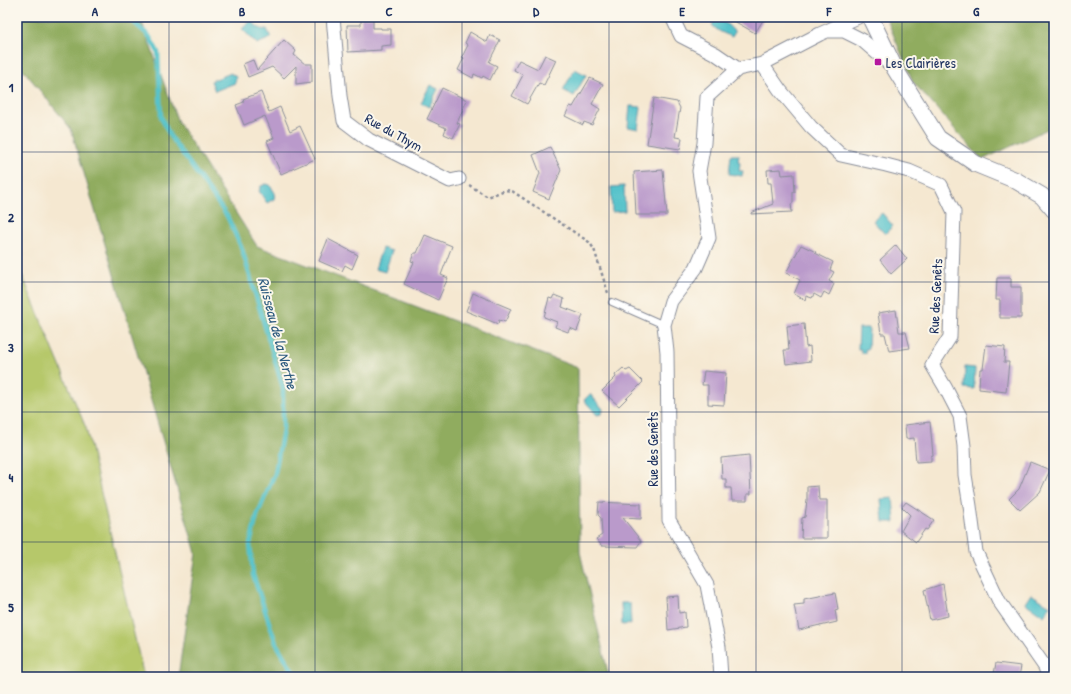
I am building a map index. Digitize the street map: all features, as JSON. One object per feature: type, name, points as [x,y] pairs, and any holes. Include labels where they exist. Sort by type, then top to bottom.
[{"type":"street","name":"Rue du Thym","points":[[333,17],[340,96],[344,121],[368,140],[450,181],[459,179]]},
{"type":"street","points":[[672,17],[681,36],[716,54],[738,69],[762,64],[825,31],[858,17]]},
{"type":"street","points":[[825,31],[838,17]]},
{"type":"street","points":[[870,17],[895,69],[938,138],[976,164],[1015,180],[1042,196],[1054,210]]},
{"type":"street","points":[[825,31],[844,31],[862,40],[895,69]]},
{"type":"street","name":"Rue des Genêts","points":[[762,64],[780,90],[811,127],[841,155],[909,171],[941,185],[954,212],[950,337],[932,366],[960,416],[964,446],[965,475],[976,552],[999,601],[1045,667],[1048,677]]},
{"type":"street","name":"Rue des Genêts","points":[[721,677],[719,647],[707,585],[669,520],[667,352],[664,324],[671,301],[696,268],[709,238],[699,171],[704,143],[707,97],[738,69]]},
{"type":"lane","points":[[612,302],[664,324]]},
{"type":"path","points":[[459,179],[488,196],[505,190],[512,191],[589,242],[594,249],[612,302]]},
{"type":"green space","points":[[17,17],[140,17],[178,122],[257,246],[578,368],[580,552],[609,677],[178,677],[196,553],[71,129],[17,62]]},
{"type":"green space","points":[[886,17],[1054,17],[1054,126],[982,160],[913,82]]},
{"type":"green space","points":[[17,263],[86,428],[144,677],[17,677]]},
{"type":"water","points":[[716,19],[727,24],[735,32],[732,37],[719,31],[712,25]]},
{"type":"water","points":[[251,21],[260,29],[267,29],[271,38],[257,44],[242,29]]},
{"type":"water","points":[[575,69],[586,75],[574,96],[563,90]]},
{"type":"water","points":[[231,73],[235,75],[235,83],[215,91],[211,81]]},
{"type":"water","points":[[430,85],[438,89],[429,107],[421,103]]},
{"type":"water","points":[[630,106],[641,107],[638,129],[628,127]]},
{"type":"water","points":[[731,155],[739,155],[739,171],[743,171],[742,176],[729,174]]},
{"type":"water","points":[[266,184],[270,185],[275,193],[274,199],[267,203],[259,191],[261,186]]},
{"type":"water","points":[[624,186],[625,211],[612,212],[611,187]]},
{"type":"water","points":[[882,213],[893,226],[885,234],[873,221]]},
{"type":"water","points":[[382,248],[392,251],[385,272],[375,269]]},
{"type":"water","points":[[859,328],[869,328],[868,349],[865,349],[865,353],[861,353],[861,349],[858,349]]},
{"type":"water","points":[[965,367],[975,368],[974,389],[964,388]]},
{"type":"water","points":[[590,394],[603,409],[602,414],[597,415],[584,400]]},
{"type":"water","points":[[893,498],[895,522],[883,522],[881,499]]},
{"type":"water","points":[[1031,594],[1050,606],[1044,616],[1025,603]]},
{"type":"water","points":[[621,603],[630,603],[631,624],[622,625]]},
{"type":"building","points":[[373,17],[373,28],[391,29],[391,45],[381,46],[381,50],[348,52],[347,25],[361,25],[361,18]]},
{"type":"building","points":[[727,17],[765,17],[755,33]]},
{"type":"building","points":[[470,32],[487,42],[490,35],[500,40],[489,62],[497,66],[490,80],[483,76],[482,78],[474,74],[473,78],[458,70],[464,58],[462,57],[468,45],[465,43]]},
{"type":"building","points":[[284,40],[296,51],[294,55],[305,64],[312,64],[312,82],[296,84],[296,66],[284,78],[272,67],[248,77],[243,64],[253,60],[257,70]]},
{"type":"building","points":[[545,55],[556,60],[544,85],[539,83],[527,104],[512,96],[523,75],[514,70],[519,60],[538,69]]},
{"type":"building","points":[[590,78],[603,84],[592,104],[600,109],[592,125],[584,122],[583,125],[565,116],[570,106],[573,107]]},
{"type":"building","points":[[442,88],[467,100],[457,123],[460,124],[453,138],[444,134],[446,128],[427,119]]},
{"type":"building","points":[[261,92],[269,112],[280,107],[290,131],[300,126],[315,159],[281,174],[267,141],[274,138],[265,116],[244,125],[236,105],[244,102],[243,99]]},
{"type":"building","points":[[654,98],[677,102],[680,108],[675,137],[682,138],[680,149],[647,144]]},
{"type":"building","points":[[550,147],[561,170],[549,199],[533,192],[540,173],[533,155]]},
{"type":"building","points":[[781,169],[782,175],[794,174],[795,192],[793,192],[793,203],[791,204],[792,212],[751,214],[773,204],[771,183],[768,183],[767,170]]},
{"type":"building","points":[[663,170],[667,215],[636,215],[634,172]]},
{"type":"building","points":[[425,235],[452,246],[441,275],[448,278],[438,300],[404,284],[414,262],[411,261],[414,253],[417,253]]},
{"type":"building","points":[[328,239],[358,255],[352,269],[345,265],[342,271],[319,261]]},
{"type":"building","points":[[801,245],[833,262],[830,270],[834,272],[829,281],[834,284],[829,295],[824,292],[821,298],[814,294],[812,298],[806,296],[805,300],[794,294],[800,280],[786,273]]},
{"type":"building","points":[[896,245],[907,259],[891,274],[880,260]]},
{"type":"building","points":[[997,278],[1011,278],[1011,287],[1021,287],[1021,318],[1000,318],[1000,300],[996,300]]},
{"type":"building","points":[[473,293],[511,309],[505,322],[499,320],[498,324],[466,311]]},
{"type":"building","points":[[554,295],[564,299],[562,307],[583,315],[577,331],[570,328],[568,332],[555,327],[557,322],[544,317],[549,298],[552,299]]},
{"type":"building","points":[[896,310],[899,332],[906,332],[910,348],[889,351],[885,334],[881,334],[878,313]]},
{"type":"building","points":[[804,324],[806,347],[810,346],[811,361],[786,364],[784,350],[789,350],[787,326]]},
{"type":"building","points":[[986,345],[1005,347],[1004,362],[1009,362],[1006,392],[979,389],[980,369],[983,369]]},
{"type":"building","points":[[623,368],[626,371],[630,369],[643,382],[619,406],[602,391]]},
{"type":"building","points":[[704,371],[726,373],[724,405],[708,404],[708,385],[702,385]]},
{"type":"building","points":[[930,422],[933,455],[931,456],[931,461],[916,462],[914,438],[906,439],[905,425]]},
{"type":"building","points":[[749,455],[751,494],[747,494],[747,501],[732,501],[731,488],[726,488],[726,479],[722,479],[721,458]]},
{"type":"building","points":[[1030,462],[1050,470],[1040,492],[1020,510],[1009,499],[1019,489]]},
{"type":"building","points":[[818,486],[819,500],[827,500],[827,538],[801,538],[802,518],[805,517],[807,500],[807,487]]},
{"type":"building","points":[[599,502],[641,504],[641,519],[623,518],[641,541],[637,547],[602,546],[596,539],[602,535],[601,518],[598,515]]},
{"type":"building","points":[[906,502],[934,520],[927,530],[925,529],[916,542],[901,531],[910,515],[902,507]]},
{"type":"building","points":[[943,584],[948,616],[930,620],[924,590]]},
{"type":"building","points":[[835,593],[838,609],[835,610],[837,622],[799,630],[794,605],[804,604],[804,599]]},
{"type":"building","points":[[678,596],[679,613],[685,612],[686,627],[668,630],[666,597]]},
{"type":"building","points":[[996,663],[1021,666],[1019,677],[997,677],[998,675],[994,674]]},
{"type":"waterway","name":"Ruisseau de la Nerthe","points":[[128,17],[149,36],[158,52],[161,117],[170,136],[227,216],[242,249],[283,388],[283,429],[275,473],[257,516],[250,544],[253,575],[276,643],[296,677]]},
{"type":"place","name":"Les Clairières","points":[[878,62]]}]
